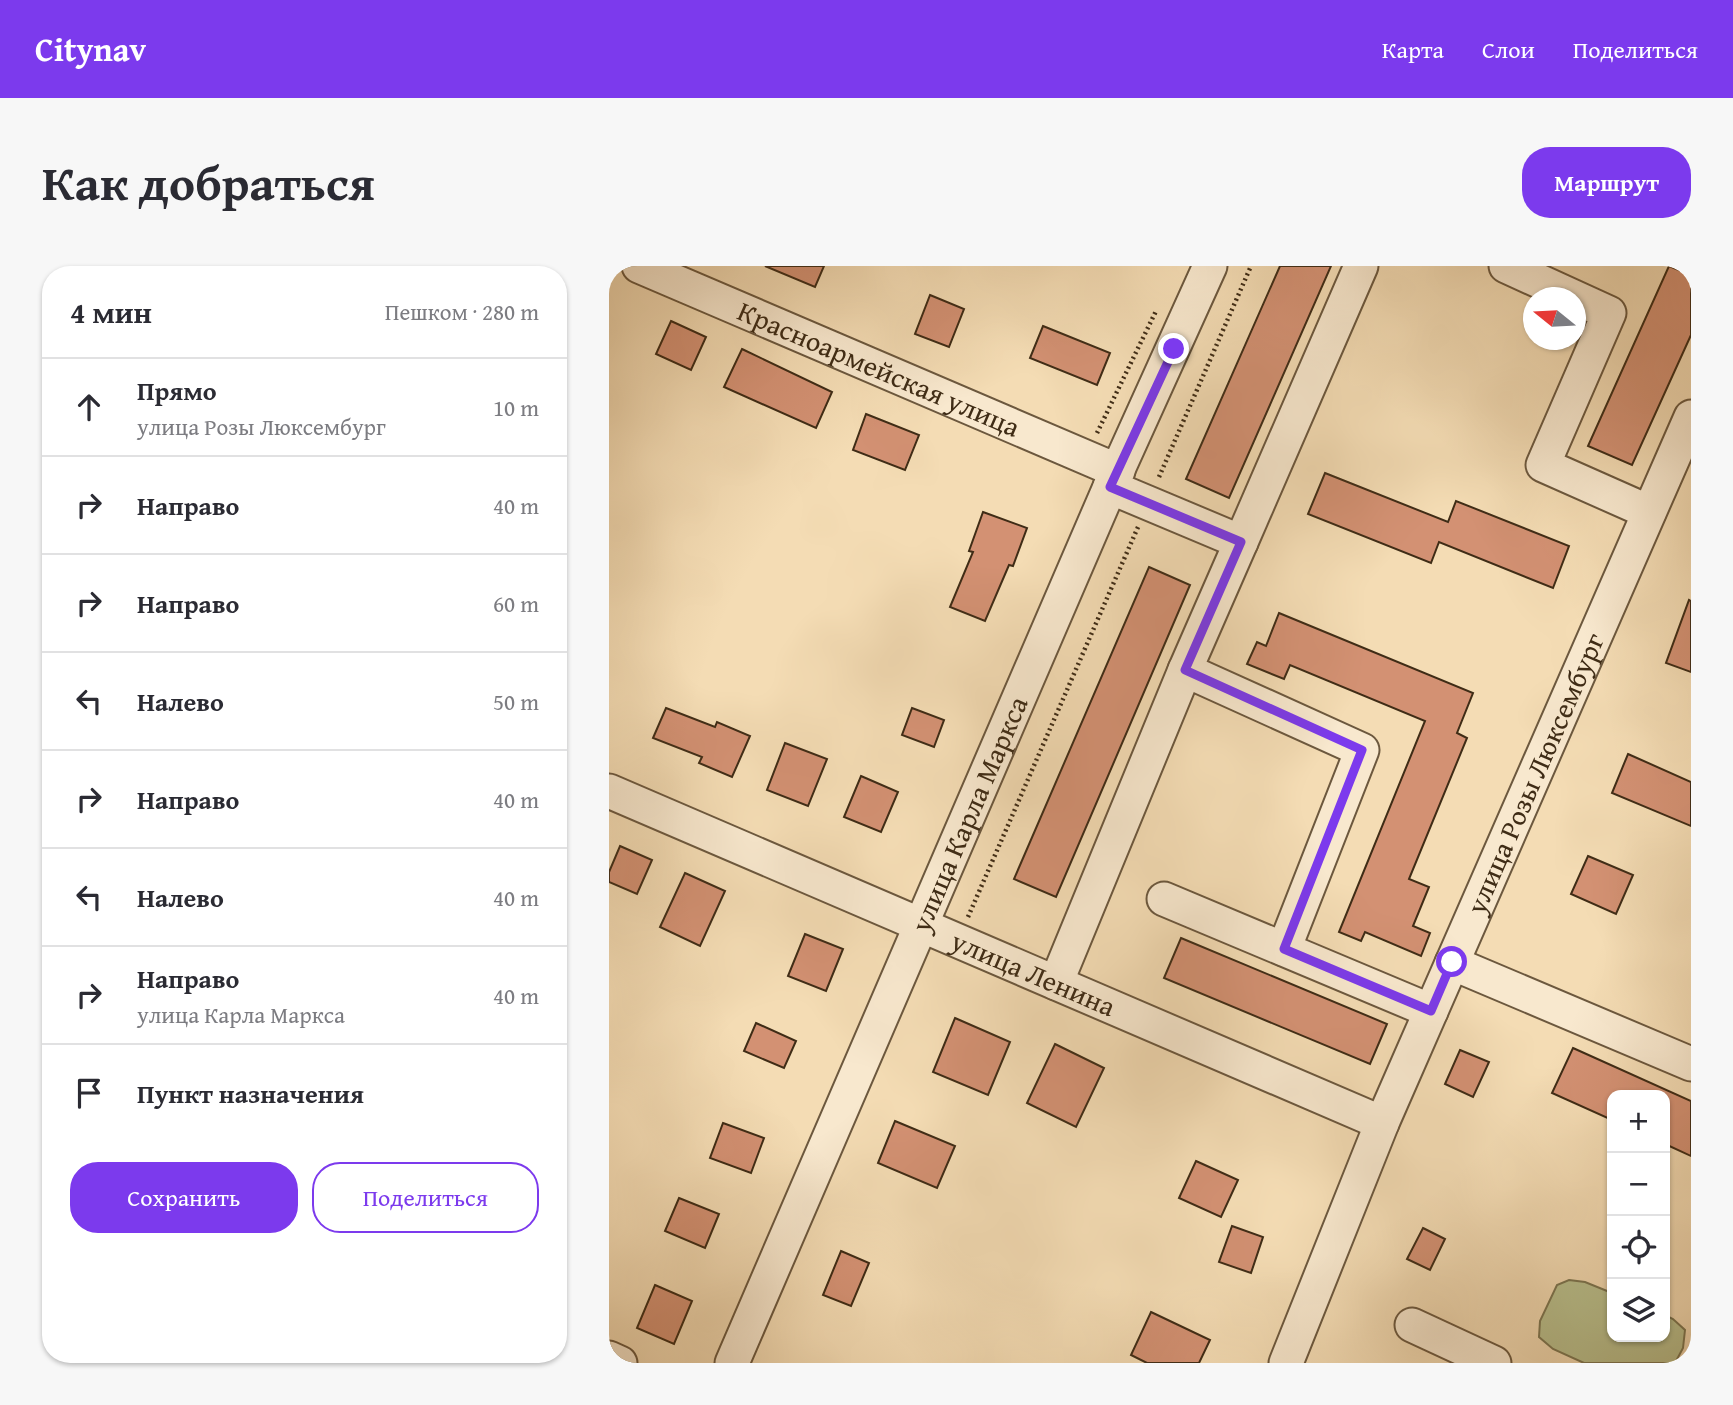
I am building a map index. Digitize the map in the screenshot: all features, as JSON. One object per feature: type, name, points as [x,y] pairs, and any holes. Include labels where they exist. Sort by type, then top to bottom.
[{"type":"street","name":"Красноармейская улица","points":[[639,266],[1085,458],[1148,503],[1241,542]]},
{"type":"street","name":"улица Карла Маркса","points":[[732,1363],[919,925],[1210,266]]},
{"type":"street","points":[[1056,983],[1185,670],[1361,266]]},
{"type":"street","points":[[1506,266],[1609,313],[1543,465],[1649,512]]},
{"type":"street","name":"улица Розы Люксембург","points":[[1286,1363],[1382,1123],[1691,417]]},
{"type":"street","points":[[1185,670],[1362,750],[1284,949]]},
{"type":"street","name":"улица Ленина","points":[[609,791],[1382,1123]]},
{"type":"street","points":[[1164,899],[1431,1011]]},
{"type":"street","points":[[1452,962],[1691,1064]]},
{"type":"street","points":[[1412,1325],[1494,1363]]},
{"type":"street","points":[[609,1358],[620,1363]]},
{"type":"path","points":[[958,942],[1251,266]]},
{"type":"path","points":[[1085,458],[1160,302]]},
{"type":"green space","points":[[1569,1280],[1585,1282],[1607,1291],[1607,1342],[1670,1342],[1670,1318],[1673,1319],[1685,1330],[1683,1348],[1675,1363],[1584,1363],[1553,1349],[1539,1337],[1540,1321],[1557,1285]]},
{"type":"building","points":[[765,266],[824,266],[815,287]]},
{"type":"building","points":[[1280,266],[1331,266],[1229,498],[1186,479]]},
{"type":"building","points":[[1669,266],[1691,275],[1691,335],[1632,465],[1588,446]]},
{"type":"building","points":[[930,295],[964,309],[949,347],[915,334]]},
{"type":"building","points":[[671,321],[706,337],[691,370],[656,354]]},
{"type":"building","points":[[1043,326],[1110,353],[1097,385],[1030,358]]},
{"type":"building","points":[[742,349],[832,392],[816,428],[724,387]]},
{"type":"building","points":[[866,414],[919,435],[905,470],[853,450]]},
{"type":"building","points":[[1325,473],[1448,522],[1456,501],[1569,546],[1553,588],[1439,542],[1431,563],[1308,514]]},
{"type":"building","points":[[983,512],[1027,528],[1013,566],[1009,565],[985,621],[950,607],[973,552],[969,551]]},
{"type":"building","points":[[1149,567],[1190,585],[1056,897],[1014,879]]},
{"type":"building","points":[[1689,600],[1691,601],[1691,672],[1666,663]]},
{"type":"building","points":[[1279,613],[1473,693],[1457,733],[1467,738],[1409,879],[1429,887],[1413,926],[1430,933],[1421,956],[1365,932],[1361,941],[1339,932],[1425,721],[1290,665],[1284,679],[1247,664],[1257,642],[1266,646]]},
{"type":"building","points":[[666,708],[715,727],[717,722],[750,736],[732,777],[699,763],[702,757],[653,738]]},
{"type":"building","points":[[912,708],[944,720],[934,747],[902,735]]},
{"type":"building","points":[[785,743],[827,759],[808,806],[767,790]]},
{"type":"building","points":[[1628,754],[1691,782],[1691,826],[1612,793]]},
{"type":"building","points":[[861,776],[898,792],[881,832],[844,817]]},
{"type":"building","points":[[620,846],[652,860],[637,894],[609,882],[609,872]]},
{"type":"building","points":[[1588,856],[1633,875],[1616,914],[1571,894]]},
{"type":"building","points":[[685,873],[725,891],[700,946],[660,927]]},
{"type":"building","points":[[805,934],[843,949],[826,991],[788,976]]},
{"type":"building","points":[[1181,938],[1387,1024],[1370,1064],[1164,978]]},
{"type":"building","points":[[955,1018],[1010,1042],[988,1095],[933,1072]]},
{"type":"building","points":[[756,1023],[796,1041],[784,1068],[744,1051]]},
{"type":"building","points":[[1055,1044],[1104,1068],[1076,1127],[1027,1103]]},
{"type":"building","points":[[1573,1048],[1667,1090],[1607,1090],[1607,1118],[1552,1093]]},
{"type":"building","points":[[1460,1050],[1489,1062],[1473,1097],[1445,1084]]},
{"type":"building","points":[[1670,1092],[1691,1101],[1691,1156],[1670,1146]]},
{"type":"building","points":[[895,1121],[955,1146],[937,1188],[878,1163]]},
{"type":"building","points":[[723,1123],[764,1138],[751,1173],[710,1158]]},
{"type":"building","points":[[1196,1161],[1238,1180],[1221,1217],[1179,1198]]},
{"type":"building","points":[[679,1198],[719,1214],[705,1248],[665,1231]]},
{"type":"building","points":[[1232,1226],[1263,1237],[1251,1273],[1219,1262]]},
{"type":"building","points":[[1423,1228],[1445,1239],[1430,1270],[1407,1259]]},
{"type":"building","points":[[841,1251],[869,1263],[851,1306],[823,1295]]},
{"type":"building","points":[[655,1285],[692,1301],[674,1344],[637,1328]]},
{"type":"building","points":[[1151,1312],[1210,1340],[1199,1363],[1147,1363],[1131,1355]]},
{"type":"route","points":[[1174,349],[1110,487],[1241,542],[1185,670],[1362,750],[1284,949],[1431,1011],[1452,962]]}]
